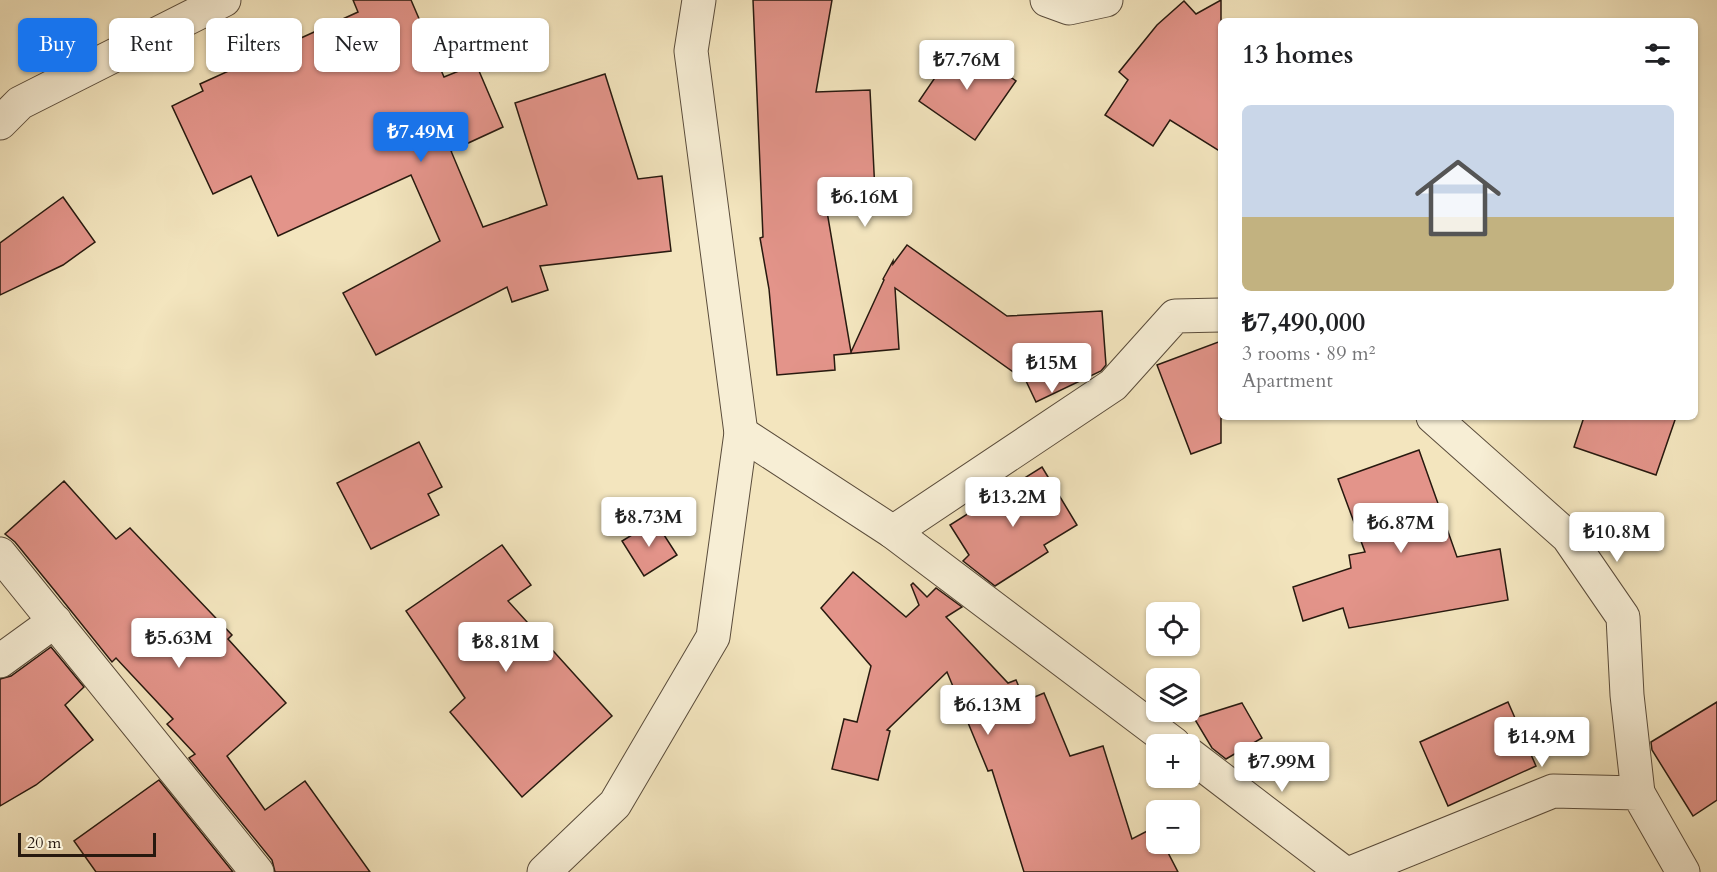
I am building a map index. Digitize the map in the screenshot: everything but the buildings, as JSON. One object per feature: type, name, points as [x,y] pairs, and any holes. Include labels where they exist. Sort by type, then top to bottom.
[{"type":"street","points":[[0,123],[20,103],[224,0]]},
{"type":"street","points":[[544,872],[615,804],[713,637],[741,434],[691,51],[699,0]]},
{"type":"street","points":[[1047,0],[1069,8],[1106,0]]},
{"type":"street","points":[[893,532],[1113,384],[1175,316],[1218,315]]},
{"type":"street","points":[[1435,420],[1568,537],[1623,617],[1627,695],[1638,793],[1683,872]]},
{"type":"street","points":[[741,434],[893,532],[1161,734]]},
{"type":"street","points":[[0,554],[257,872]]},
{"type":"street","points":[[0,661],[55,621]]},
{"type":"street","points":[[1200,763],[1343,872]]},
{"type":"street","points":[[1353,872],[1553,791],[1638,793]]},
{"type":"street","points":[[1302,840],[1310,872]]}]
